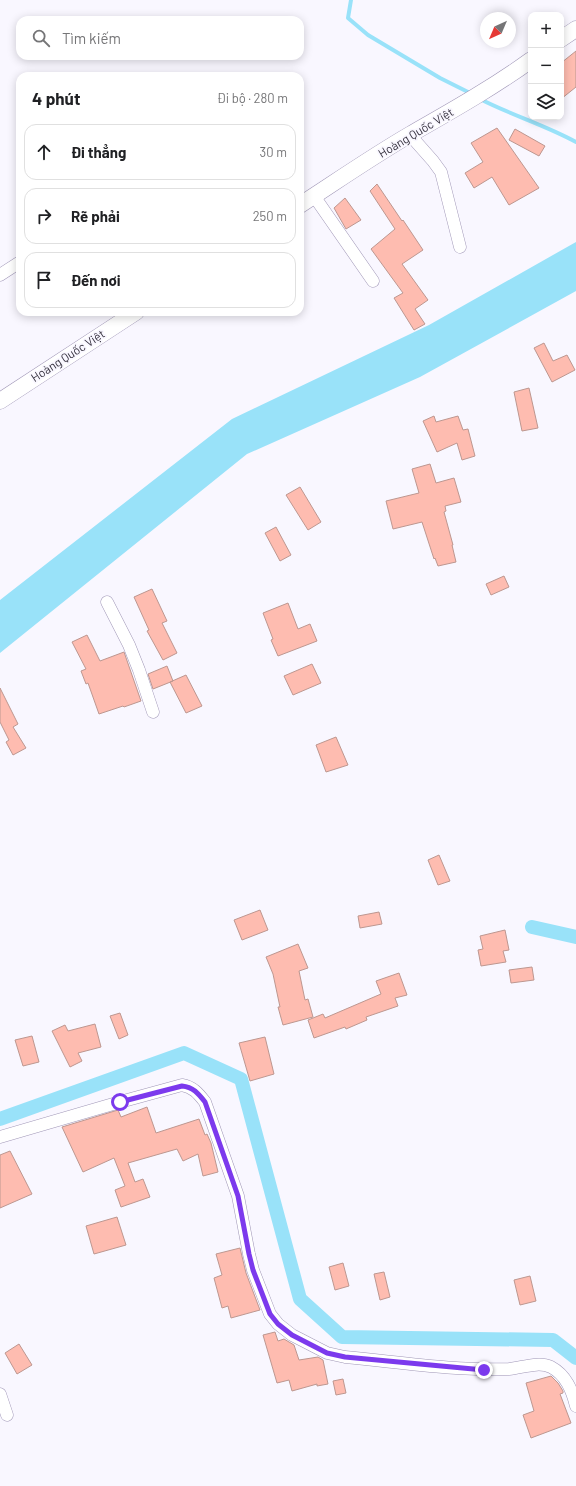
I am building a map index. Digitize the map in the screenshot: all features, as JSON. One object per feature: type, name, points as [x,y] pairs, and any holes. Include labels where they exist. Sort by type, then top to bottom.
[{"type":"street","points":[[564,37],[576,29]]},
{"type":"street","name":"Hoàng Quốc Việt","points":[[304,202],[410,135],[501,81],[528,62]]},
{"type":"street","points":[[410,135],[434,161],[441,172],[460,248]]},
{"type":"street","points":[[314,196],[373,281]]},
{"type":"street","points":[[0,275],[16,265]]},
{"type":"street","name":"Hoàng Quốc Việt","points":[[0,401],[130,316]]},
{"type":"street","points":[[107,602],[129,645],[153,712]]},
{"type":"street","points":[[0,1137],[120,1102],[182,1086],[190,1087],[198,1093],[205,1102],[238,1196],[253,1270],[270,1314],[278,1324],[292,1335],[327,1353],[345,1357],[484,1370],[512,1369],[539,1365],[549,1366],[559,1372],[566,1380],[572,1391],[576,1406]]},
{"type":"street","points":[[0,1394],[6,1415]]},
{"type":"water","points":[[576,242],[576,291],[420,377],[247,454],[0,653],[0,600],[232,419],[429,325]]},
{"type":"building","points":[[576,51],[576,87],[564,97],[564,84],[564,61]]},
{"type":"building","points":[[497,128],[539,188],[509,205],[492,177],[474,188],[465,173],[483,162],[471,143]]},
{"type":"building","points":[[515,129],[545,146],[539,156],[509,140]]},
{"type":"building","points":[[377,184],[423,250],[402,264],[428,300],[415,309],[425,324],[414,330],[394,298],[403,293],[371,249],[395,229],[370,191]]},
{"type":"building","points":[[345,198],[361,220],[346,229],[334,208]]},
{"type":"building","points":[[544,343],[553,361],[567,355],[575,370],[552,382],[534,348]]},
{"type":"building","points":[[529,388],[538,428],[522,431],[514,392]]},
{"type":"building","points":[[434,416],[436,422],[458,416],[463,430],[468,429],[475,456],[462,460],[457,443],[437,452],[423,421]]},
{"type":"building","points":[[430,464],[436,483],[454,478],[461,502],[445,506],[446,511],[444,512],[456,562],[438,566],[435,558],[434,559],[422,522],[393,529],[386,501],[419,493],[412,469]]},
{"type":"building","points":[[300,487],[321,522],[308,530],[286,495]]},
{"type":"building","points":[[276,527],[291,555],[280,561],[265,533]]},
{"type":"building","points":[[504,576],[509,587],[491,595],[486,584]]},
{"type":"building","points":[[152,589],[167,621],[162,623],[177,653],[163,660],[147,631],[149,630],[134,597]]},
{"type":"building","points":[[288,603],[298,629],[310,624],[317,641],[278,656],[271,640],[273,639],[263,613]]},
{"type":"building","points":[[87,635],[100,661],[124,652],[141,701],[99,714],[88,683],[86,684],[81,671],[86,669],[72,642]]},
{"type":"building","points":[[312,664],[321,683],[293,695],[284,676]]},
{"type":"building","points":[[167,666],[173,681],[153,689],[148,674]]},
{"type":"building","points":[[186,675],[202,706],[186,713],[170,682]]},
{"type":"building","points":[[0,688],[18,724],[13,727],[26,748],[13,755],[6,742],[9,740],[0,722]]},
{"type":"building","points":[[336,737],[348,765],[326,772],[316,745]]},
{"type":"building","points":[[439,855],[450,881],[438,885],[428,860]]},
{"type":"building","points":[[260,910],[268,930],[242,940],[234,920]]},
{"type":"building","points":[[379,912],[382,924],[360,928],[358,916]]},
{"type":"building","points":[[505,930],[509,950],[503,951],[506,962],[481,966],[478,950],[483,949],[480,936]]},
{"type":"building","points":[[298,944],[308,968],[299,971],[305,1000],[308,999],[313,1017],[283,1025],[278,1007],[280,1007],[273,974],[266,957]]},
{"type":"building","points":[[532,967],[534,980],[511,983],[509,970]]},
{"type":"building","points":[[399,973],[407,995],[395,998],[398,1006],[366,1017],[367,1020],[346,1029],[345,1027],[314,1038],[308,1020],[323,1014],[325,1018],[381,994],[376,981]]},
{"type":"building","points":[[120,1013],[128,1035],[119,1039],[110,1016]]},
{"type":"building","points":[[95,1024],[101,1047],[78,1053],[82,1061],[70,1067],[52,1031],[65,1025],[68,1031]]},
{"type":"building","points":[[32,1036],[39,1062],[23,1066],[15,1040]]},
{"type":"building","points":[[265,1037],[274,1074],[250,1081],[239,1043]]},
{"type":"building","points":[[147,1107],[156,1133],[199,1119],[205,1135],[207,1134],[211,1143],[218,1172],[203,1176],[198,1154],[183,1161],[177,1149],[128,1163],[135,1182],[143,1179],[150,1197],[121,1207],[115,1190],[125,1186],[114,1158],[83,1172],[62,1127],[118,1110],[121,1117]]},
{"type":"building","points":[[10,1151],[32,1194],[0,1208],[0,1155]]},
{"type":"building","points":[[117,1217],[126,1245],[94,1254],[86,1226]]},
{"type":"building","points":[[240,1248],[246,1273],[260,1310],[231,1318],[228,1306],[222,1308],[214,1278],[222,1275],[216,1254]]},
{"type":"building","points":[[343,1263],[349,1286],[335,1290],[329,1267]]},
{"type":"building","points":[[384,1272],[390,1297],[380,1300],[374,1274]]},
{"type":"building","points":[[530,1276],[536,1301],[520,1305],[514,1280]]},
{"type":"building","points":[[275,1332],[278,1341],[284,1339],[294,1345],[299,1360],[318,1357],[323,1360],[328,1384],[317,1386],[317,1384],[292,1391],[289,1380],[277,1383],[263,1335]]},
{"type":"building","points":[[19,1344],[32,1365],[17,1374],[5,1353]]},
{"type":"building","points":[[551,1376],[563,1391],[563,1393],[560,1394],[571,1423],[531,1438],[523,1415],[534,1411],[526,1383]]},
{"type":"building","points":[[343,1379],[346,1393],[336,1395],[333,1381]]},
{"type":"waterway","points":[[351,0],[348,18],[368,35],[440,78],[472,94]]},
{"type":"waterway","points":[[480,99],[576,142]]},
{"type":"waterway","points":[[532,927],[576,937]]},
{"type":"waterway","points":[[0,1119],[184,1053],[241,1079],[300,1299],[342,1337],[553,1340],[576,1358]]},
{"type":"route","points":[[120,1102],[182,1086],[190,1087],[198,1093],[205,1102],[241,1205],[253,1270],[270,1314],[278,1324],[292,1335],[327,1353],[345,1357],[484,1370]]}]
